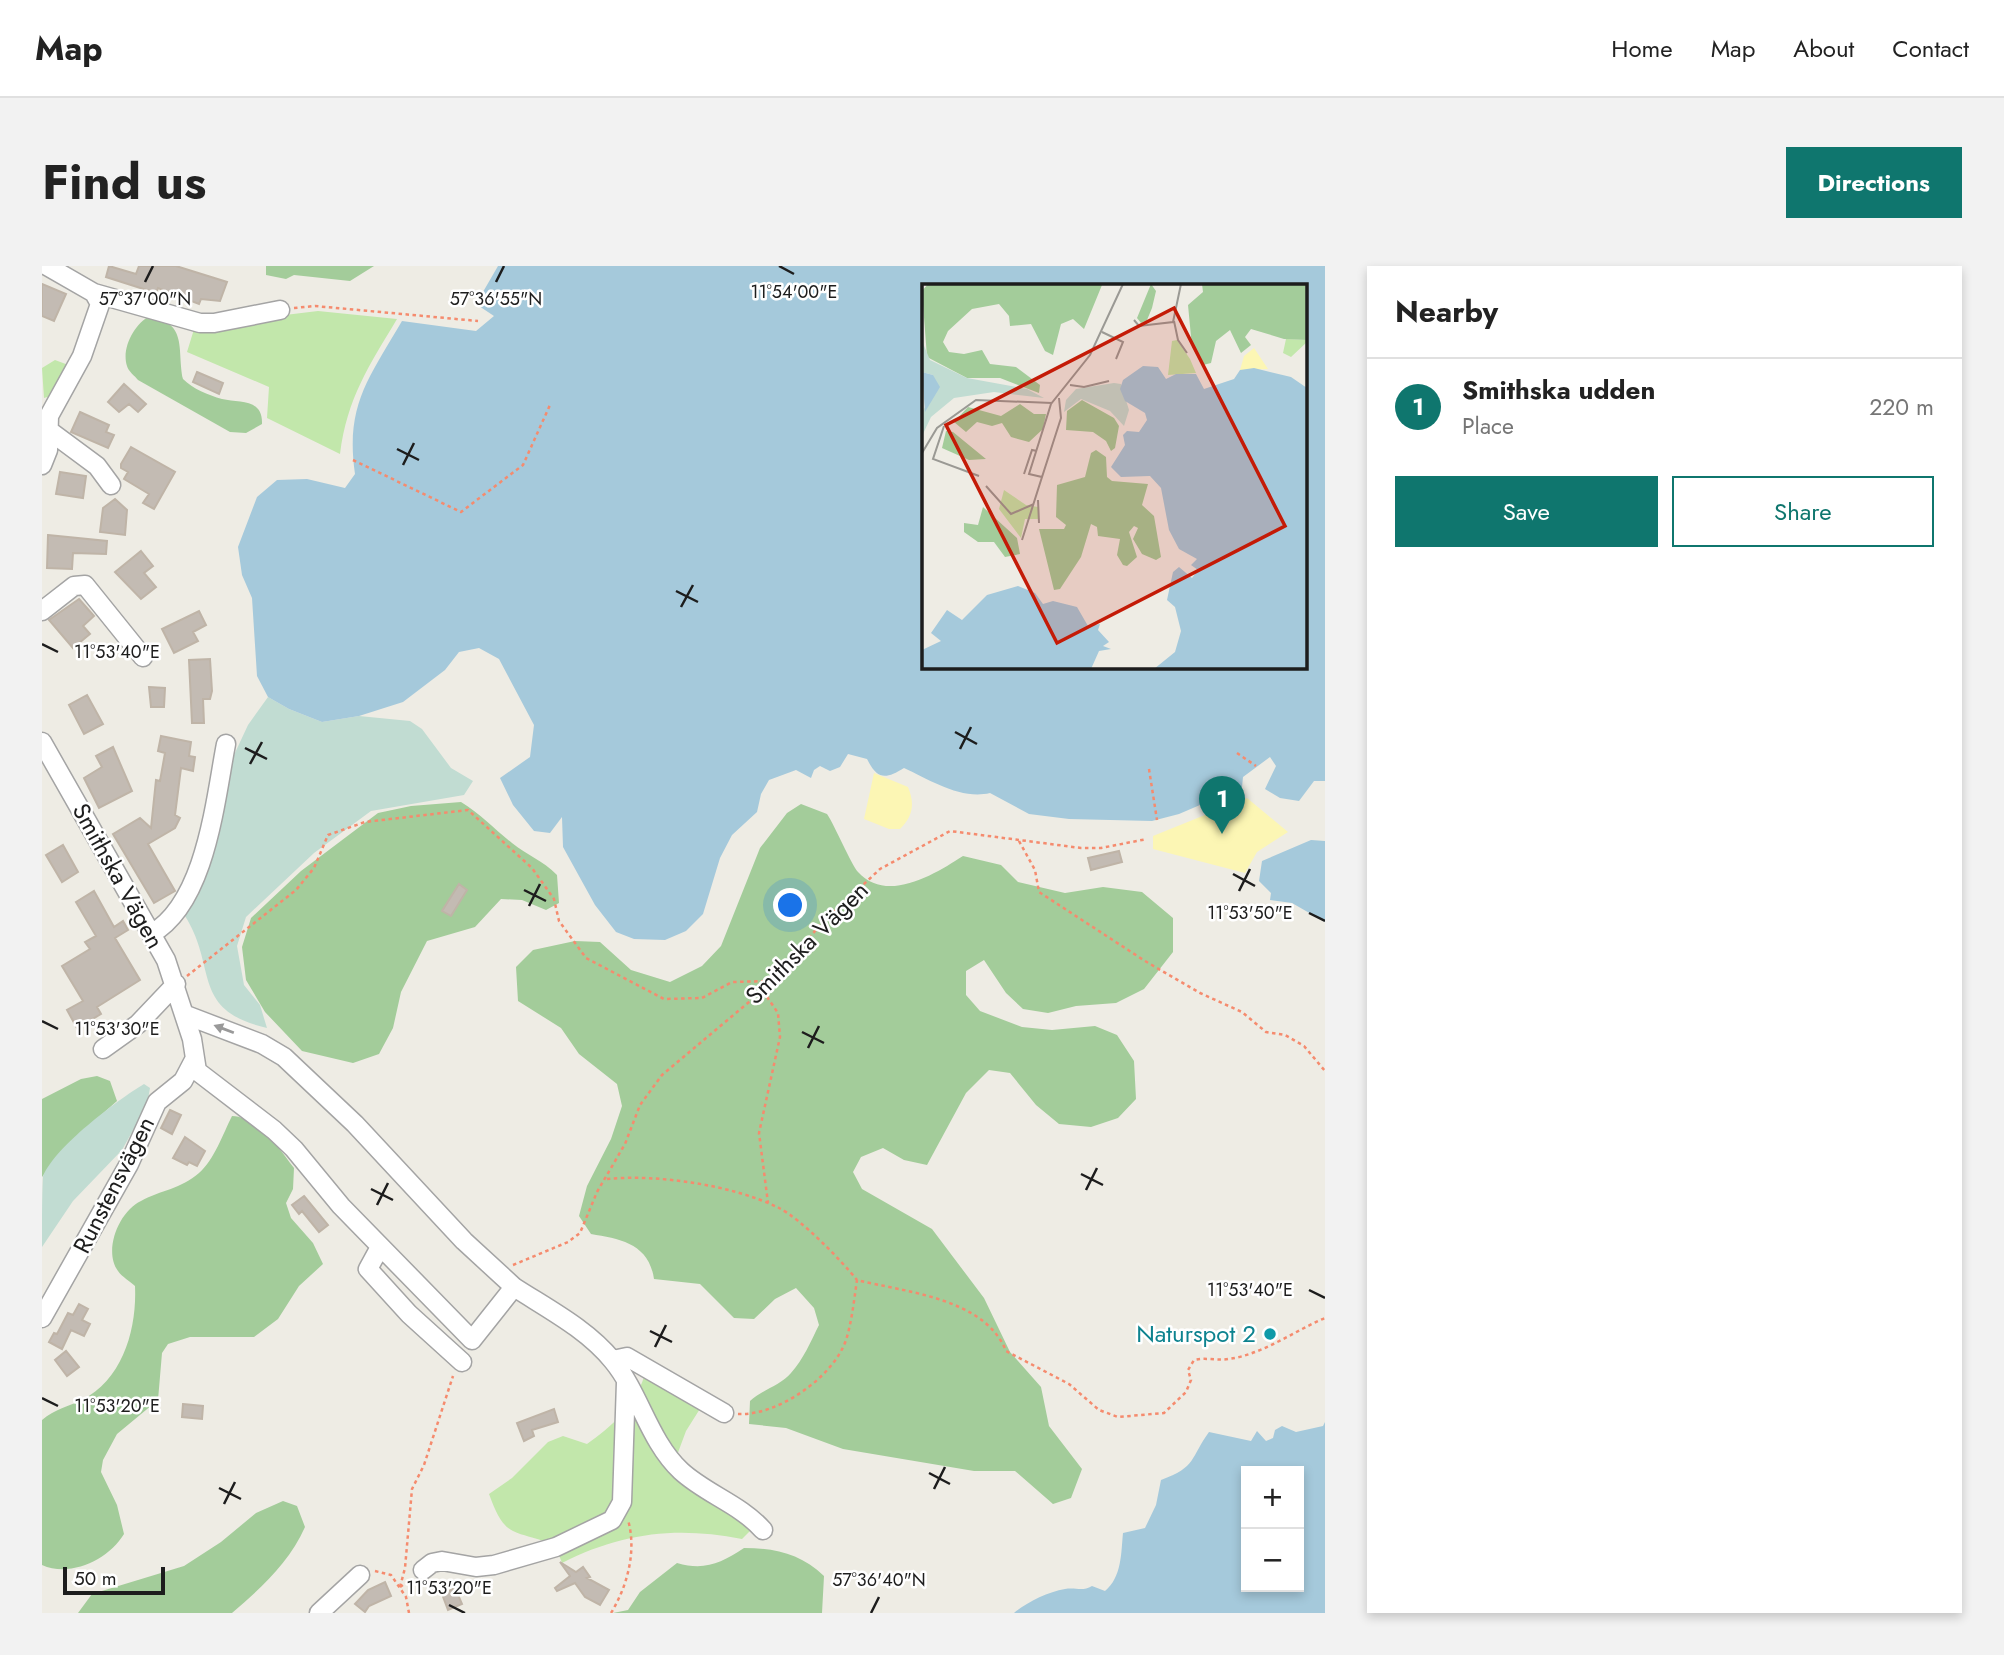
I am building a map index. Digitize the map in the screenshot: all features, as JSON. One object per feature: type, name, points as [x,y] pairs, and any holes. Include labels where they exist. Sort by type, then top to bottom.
[{"type":"street","points":[[47,266],[94,293],[200,323],[214,323],[280,310]]},
{"type":"street","points":[[42,465],[48,450],[49,415],[78,366],[99,311],[100,304],[94,293]]},
{"type":"street","points":[[47,429],[97,466],[111,485]]},
{"type":"street","points":[[42,611],[74,586],[85,585],[143,657]]},
{"type":"street","name":"Smithska Vägen","points":[[42,742],[151,934],[176,984],[186,1015],[197,1071],[284,1139],[380,1247],[472,1340]]},
{"type":"street","points":[[151,934],[172,919],[195,878],[204,849],[226,744]]},
{"type":"street","points":[[103,1049],[138,1024],[176,984]]},
{"type":"street","points":[[186,1015],[262,1044],[284,1057],[355,1124],[464,1241],[498,1273],[514,1287],[568,1321],[613,1360],[667,1455],[680,1470],[740,1509],[763,1530]]},
{"type":"street","name":"Runstensvägen","points":[[42,1318],[130,1164],[151,1112],[157,1102],[185,1078],[194,1060]]},
{"type":"street","points":[[380,1247],[368,1269],[457,1369],[472,1340],[514,1287]]},
{"type":"street","points":[[613,1360],[627,1357],[724,1413]]},
{"type":"street","points":[[423,1570],[432,1563],[442,1561],[476,1567],[494,1565],[556,1547],[602,1528],[620,1510],[626,1382]]},
{"type":"street","points":[[319,1613],[360,1575]]},
{"type":"path","points":[[280,310],[316,306],[478,321]]},
{"type":"path","points":[[353,460],[461,512],[523,465],[550,405]]},
{"type":"path","points":[[1237,753],[1256,766]]},
{"type":"path","points":[[1149,769],[1157,820]]},
{"type":"path","points":[[176,984],[296,890],[314,868],[328,835],[365,822],[468,810],[532,868],[554,899],[559,920],[586,958],[664,999],[702,998],[733,982],[774,981]]},
{"type":"path","name":"Smithska Vägen","points":[[498,1273],[541,1251],[568,1242],[580,1233],[640,1105],[662,1075],[774,981],[819,926],[880,869],[950,831],[1091,848],[1147,839]]},
{"type":"path","points":[[1019,841],[1035,870],[1038,892],[1145,961],[1200,993],[1242,1012],[1266,1032],[1285,1035],[1304,1046],[1325,1071]]},
{"type":"path","points":[[762,990],[778,1013],[780,1037],[759,1133],[768,1203]]},
{"type":"path","points":[[607,1179],[635,1176],[713,1187],[781,1208],[836,1254],[857,1280],[937,1300],[978,1317],[1002,1339],[1006,1351],[1069,1384],[1099,1410],[1118,1417],[1164,1413],[1186,1392],[1191,1380],[1188,1370],[1194,1360],[1209,1357],[1227,1359],[1276,1343],[1325,1318]]},
{"type":"path","points":[[724,1413],[759,1414],[781,1406],[815,1380],[845,1343],[857,1280]]},
{"type":"path","points":[[400,1587],[405,1568],[407,1512],[412,1489],[424,1465],[457,1369]]},
{"type":"path","points":[[611,1613],[627,1582],[630,1555],[631,1531],[628,1519],[620,1510]]},
{"type":"path","points":[[360,1575],[381,1570],[391,1575],[400,1587],[409,1613]]},
{"type":"green space","points":[[266,266],[374,266],[350,281],[294,275],[286,279],[266,275]]},
{"type":"green space","points":[[318,311],[397,319],[354,399],[340,454],[267,418],[269,387],[187,352],[195,326]]},
{"type":"green space","points":[[150,316],[162,320],[176,332],[183,379],[211,396],[249,403],[259,410],[262,424],[246,433],[230,432],[138,380],[128,368],[126,352],[139,324]]},
{"type":"green space","points":[[55,360],[71,366],[51,396],[44,398],[42,368]]},
{"type":"green space","points":[[461,802],[557,875],[559,903],[546,910],[522,900],[501,899],[475,927],[427,941],[401,992],[393,1028],[379,1054],[353,1063],[302,1051],[265,1012],[246,980],[242,947],[251,918],[301,871],[378,813],[411,806]]},
{"type":"green space","points":[[801,804],[827,814],[858,872],[883,886],[911,883],[939,871],[963,856],[1001,865],[1018,882],[1065,893],[1103,887],[1142,892],[1173,918],[1173,952],[1144,989],[1116,1003],[1076,1006],[1048,1013],[1023,1009],[1006,993],[984,960],[966,971],[966,995],[980,1011],[1022,1027],[1052,1030],[1095,1026],[1117,1035],[1134,1061],[1136,1099],[1118,1118],[1091,1127],[1059,1124],[1036,1105],[1010,1073],[989,1070],[966,1093],[927,1165],[904,1160],[883,1148],[861,1157],[853,1172],[862,1189],[932,1229],[984,1298],[1010,1352],[1041,1387],[1049,1426],[1082,1469],[1071,1498],[1053,1504],[1015,1471],[974,1471],[843,1449],[786,1428],[749,1424],[750,1401],[787,1377],[806,1350],[819,1325],[814,1308],[796,1288],[775,1299],[754,1319],[734,1318],[700,1284],[654,1279],[651,1267],[640,1251],[623,1241],[591,1234],[579,1216],[587,1186],[611,1139],[622,1106],[617,1084],[579,1054],[561,1028],[518,1001],[516,967],[533,950],[575,941],[600,942],[631,970],[670,982],[702,966],[721,946],[760,848],[787,813]]},
{"type":"green space","points":[[97,1076],[110,1081],[117,1101],[66,1146],[42,1177],[42,1099],[81,1079]]},
{"type":"green space","points":[[232,1116],[251,1122],[259,1128],[275,1143],[294,1168],[293,1189],[286,1203],[291,1218],[313,1243],[323,1264],[299,1286],[278,1319],[254,1337],[190,1337],[168,1344],[162,1353],[158,1400],[117,1434],[103,1460],[101,1472],[117,1505],[124,1534],[109,1551],[88,1564],[65,1569],[42,1565],[42,1420],[96,1391],[117,1366],[130,1335],[135,1286],[120,1273],[112,1253],[120,1222],[133,1206],[148,1197],[185,1183],[199,1173],[214,1154]]},
{"type":"green space","points":[[654,1374],[703,1404],[686,1431],[673,1466],[751,1530],[742,1539],[694,1533],[649,1535],[606,1545],[562,1563],[549,1544],[504,1525],[489,1494],[512,1478],[548,1442],[563,1436],[587,1444],[621,1415],[635,1397],[644,1377]]},
{"type":"green space","points":[[283,1501],[297,1506],[305,1527],[283,1563],[232,1613],[78,1613],[92,1594],[184,1566],[221,1542],[256,1513]]},
{"type":"green space","points":[[744,1548],[767,1549],[787,1554],[815,1568],[824,1576],[822,1613],[613,1613],[628,1610],[640,1592],[677,1563],[704,1566],[728,1558]]},
{"type":"shaded area","points":[[498,266],[1325,266],[1325,781],[1314,781],[1299,801],[1280,798],[1265,789],[1276,766],[1270,757],[1243,777],[1242,787],[1179,814],[1152,821],[1069,819],[1029,814],[990,793],[968,794],[957,791],[904,768],[882,776],[874,771],[867,759],[848,754],[840,767],[830,771],[820,766],[814,770],[811,778],[796,770],[769,780],[761,794],[757,812],[732,835],[720,858],[703,914],[686,931],[665,940],[634,939],[616,932],[595,905],[563,847],[562,817],[550,833],[534,831],[513,805],[500,778],[530,757],[534,725],[499,659],[479,648],[459,652],[445,670],[403,702],[359,716],[322,722],[268,697],[257,676],[252,598],[242,575],[238,547],[257,497],[277,480],[307,479],[345,488],[355,474],[353,429],[362,393],[402,321],[476,331],[494,316],[476,304]]},
{"type":"shaded area","points":[[268,697],[322,722],[359,716],[410,721],[422,729],[451,768],[473,781],[464,795],[371,811],[314,853],[246,917],[237,946],[244,985],[260,1005],[267,1028],[243,1020],[226,1010],[216,998],[195,935],[185,916],[221,826],[234,755],[248,725]]},
{"type":"shaded area","points":[[1311,840],[1325,841],[1325,922],[1292,903],[1270,900],[1271,893],[1259,881],[1262,861]]},
{"type":"shaded area","points":[[144,1084],[150,1088],[147,1105],[122,1150],[73,1201],[42,1247],[43,1176],[50,1164],[88,1125]]},
{"type":"shaded area","points":[[1325,1422],[1325,1613],[1014,1613],[1031,1601],[1058,1590],[1085,1589],[1092,1586],[1105,1591],[1118,1572],[1123,1533],[1145,1528],[1156,1505],[1161,1480],[1187,1466],[1209,1432],[1251,1441],[1257,1431],[1266,1441],[1273,1438],[1275,1430],[1282,1426],[1296,1432],[1323,1426]]},
{"type":"sand","points":[[874,773],[908,787],[912,810],[900,829],[889,829],[864,819]]},
{"type":"sand","points":[[1247,798],[1288,832],[1257,852],[1245,873],[1153,849],[1153,836]]},
{"type":"building","points":[[109,266],[136,274],[139,266],[176,266],[227,282],[220,301],[201,299],[199,304],[158,288],[156,293],[106,277]]},
{"type":"building","points":[[42,284],[66,294],[54,321],[42,316]]},
{"type":"building","points":[[197,372],[223,383],[219,394],[193,382]]},
{"type":"building","points":[[124,384],[146,404],[138,412],[129,404],[119,412],[108,402]]},
{"type":"building","points":[[80,412],[109,425],[106,432],[114,435],[108,448],[71,432]]},
{"type":"building","points":[[131,447],[175,472],[154,509],[143,503],[149,494],[124,479],[128,472],[121,468],[121,464]]},
{"type":"building","points":[[60,472],[86,476],[83,498],[56,494]]},
{"type":"building","points":[[115,499],[127,510],[125,535],[100,532],[103,508]]},
{"type":"building","points":[[48,535],[107,541],[106,554],[73,553],[72,569],[47,568]]},
{"type":"building","points":[[141,551],[153,566],[144,573],[156,587],[141,599],[115,572]]},
{"type":"building","points":[[79,599],[94,616],[83,626],[90,634],[73,648],[49,620]]},
{"type":"building","points":[[199,611],[206,625],[193,632],[198,641],[174,653],[162,629]]},
{"type":"building","points":[[210,659],[212,691],[210,699],[203,699],[204,723],[192,723],[189,660]]},
{"type":"building","points":[[149,687],[165,688],[164,707],[151,707]]},
{"type":"building","points":[[87,695],[103,724],[84,734],[69,705]]},
{"type":"building","points":[[161,736],[191,742],[189,756],[195,757],[193,771],[181,768],[175,815],[180,818],[175,828],[148,844],[175,891],[154,903],[113,834],[140,818],[151,828],[156,780],[160,781],[165,753],[158,751]]},
{"type":"building","points":[[113,747],[132,791],[99,808],[84,778],[102,767],[96,756]]},
{"type":"building","points":[[63,845],[78,872],[62,882],[46,855]]},
{"type":"building","points":[[1119,851],[1122,862],[1091,870],[1088,858]]},
{"type":"building","points":[[459,884],[467,890],[451,916],[442,911]]},
{"type":"building","points":[[94,891],[114,927],[123,921],[128,930],[115,938],[140,980],[97,1007],[101,1014],[77,1028],[67,1010],[83,1001],[62,966],[90,949],[85,942],[96,936],[76,902]]},
{"type":"building","points":[[170,1110],[181,1115],[172,1134],[161,1128]]},
{"type":"building","points":[[185,1137],[205,1151],[197,1166],[189,1162],[187,1165],[173,1158]]},
{"type":"building","points":[[304,1196],[328,1225],[319,1232],[302,1211],[299,1214],[292,1205]]},
{"type":"building","points":[[79,1304],[88,1309],[82,1320],[90,1324],[84,1336],[71,1330],[62,1349],[49,1342],[54,1333],[57,1334],[68,1313],[73,1315]]},
{"type":"building","points":[[66,1351],[79,1367],[67,1376],[55,1360]]},
{"type":"building","points":[[183,1404],[203,1406],[202,1419],[182,1417]]},
{"type":"building","points":[[554,1409],[558,1422],[532,1430],[534,1436],[524,1441],[517,1423]]},
{"type":"building","points":[[560,1562],[576,1572],[583,1567],[590,1577],[587,1578],[609,1590],[600,1605],[585,1597],[575,1583],[557,1591],[555,1588],[570,1576]]},
{"type":"building","points":[[385,1582],[391,1596],[369,1606],[365,1612],[355,1604],[368,1590]]},
{"type":"building","points":[[455,1588],[462,1604],[448,1610],[442,1594]]},
{"type":"place","name":"Smithska udden","points":[[1222,834]]},
{"type":"place","name":"Naturspot 2","points":[[1270,1334]]}]
